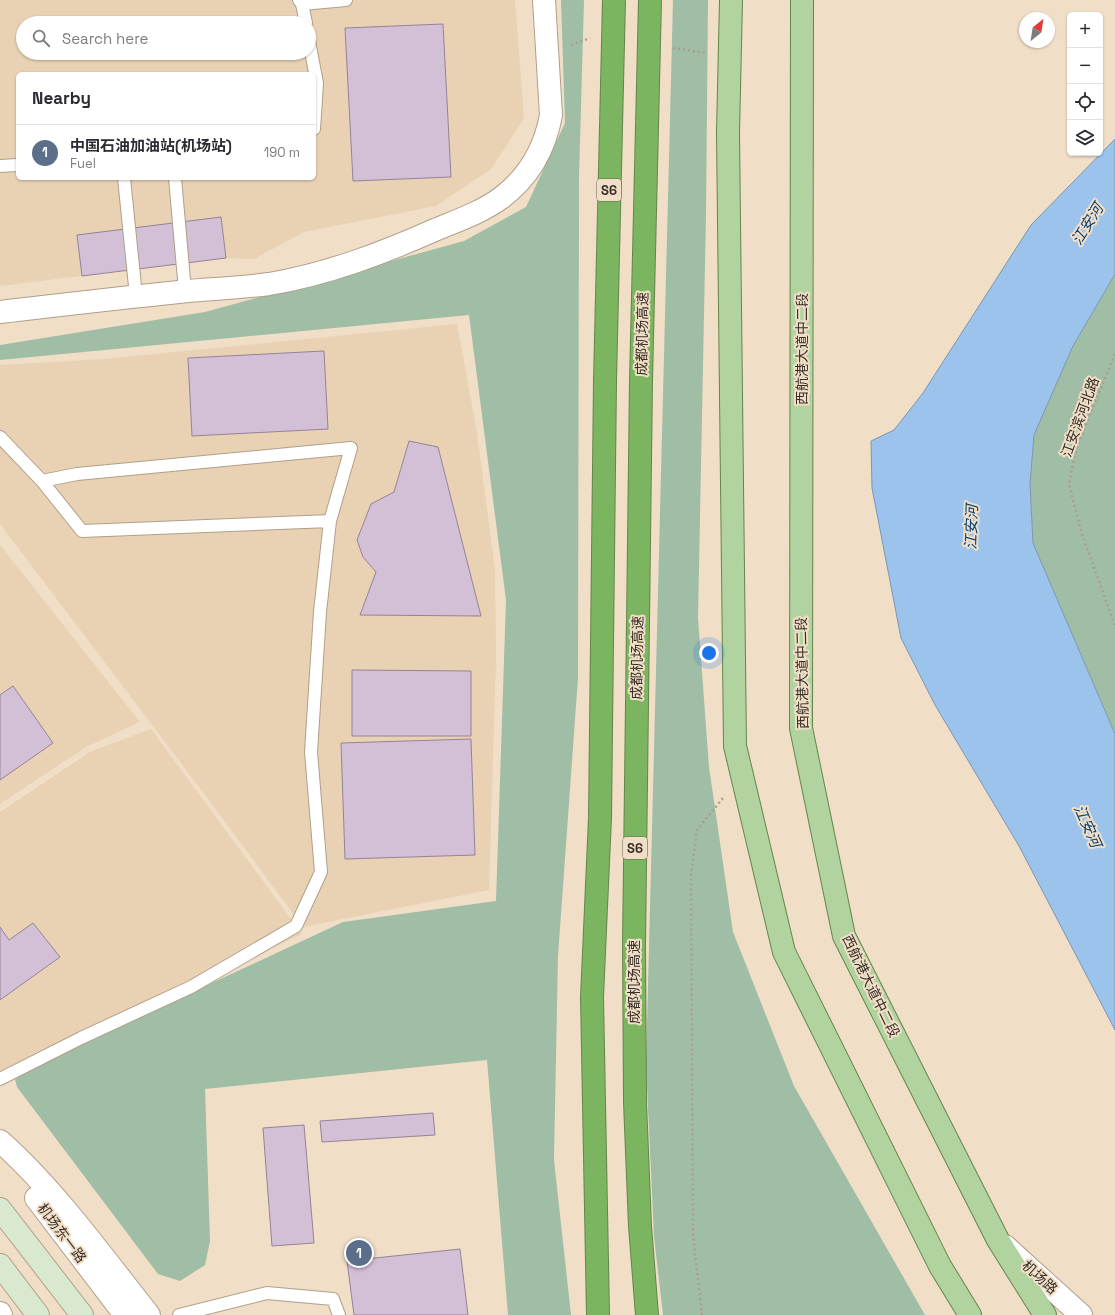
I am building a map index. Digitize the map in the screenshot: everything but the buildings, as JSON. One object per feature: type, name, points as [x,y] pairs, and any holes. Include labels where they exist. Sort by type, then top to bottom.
[{"type":"highway","name":"S6","points":[[598,1315],[592,997],[600,818],[605,381],[614,0]]},
{"type":"highway","name":"成都机场高速","points":[[647,1315],[640,1226],[635,1095],[634,937],[641,381],[650,0]]},
{"type":"main road","points":[[731,0],[728,133],[735,746],[784,952],[940,1266],[970,1315]]},
{"type":"main road","name":"西航港大道中二段","points":[[802,0],[801,728],[844,936],[998,1240],[1045,1315]]},
{"type":"main road","points":[[802,126],[815,0]]},
{"type":"main road","points":[[0,1209],[82,1315]]},
{"type":"main road","points":[[0,1265],[38,1315]]},
{"type":"street","points":[[0,312],[136,296],[268,284],[333,269],[397,247],[480,211],[501,198],[531,167],[541,150],[548,133],[551,115],[544,0]]},
{"type":"street","points":[[0,1141],[48,1192],[100,1253],[149,1315]]},
{"type":"street","name":"机场东一路","points":[[0,1151],[125,1315]]},
{"type":"street","name":"机场路","points":[[998,1240],[1081,1315]]},
{"type":"lane","points":[[304,16],[300,2],[346,0]]},
{"type":"lane","points":[[313,60],[315,72]]},
{"type":"lane","points":[[316,78],[316,98]]},
{"type":"lane","points":[[0,166],[16,165]]},
{"type":"lane","points":[[124,180],[136,296]]},
{"type":"lane","points":[[175,180],[185,291]]},
{"type":"lane","points":[[0,437],[42,481],[82,531],[330,521]]},
{"type":"lane","points":[[0,1079],[81,1038],[191,987],[296,926],[321,872],[311,752],[320,612],[330,521],[350,448],[78,474],[42,481]]},
{"type":"lane","points":[[179,1315],[267,1292],[333,1299],[340,1315]]},
{"type":"path","name":"江安滨河北路","points":[[1115,354],[1076,449],[1069,484],[1081,531],[1115,626]]},
{"type":"path","points":[[702,1315],[693,1234],[691,875],[697,830],[742,774]]},
{"type":"shaded area","points":[[0,0],[515,0],[524,118],[491,169],[436,206],[304,232],[254,259],[226,258],[0,286]]},
{"type":"shaded area","points":[[457,324],[476,426],[495,569],[496,658],[489,890],[303,927],[0,524],[0,365],[104,359]]},
{"type":"shaded area","points":[[0,545],[140,722],[86,747],[0,804]]},
{"type":"shaded area","points":[[151,729],[302,934],[97,1031],[0,1073],[0,812],[90,752]]},
{"type":"green space","points":[[561,0],[584,0],[579,178],[578,678],[558,956],[554,1160],[571,1315],[508,1315],[487,1060],[205,1089],[210,1241],[205,1265],[180,1281],[158,1274],[17,1087],[14,1075],[343,922],[496,901],[506,600],[469,315],[0,360],[0,345],[205,312],[464,241],[526,207],[565,123]]},
{"type":"green space","points":[[673,0],[708,0],[706,215],[698,618],[709,767],[733,932],[794,1086],[925,1315],[663,1315],[654,1237],[646,1065]]},
{"type":"green space","points":[[1115,274],[1115,734],[1033,543],[1030,484],[1034,435],[1073,346]]},
{"type":"water","name":"江安河","points":[[1115,139],[1115,274],[1073,346],[1034,435],[1030,484],[1033,543],[1115,734],[1115,1030],[1019,846],[935,705],[901,638],[872,488],[871,441],[894,430],[923,393],[1031,225],[1098,156],[1103,156],[1103,151]]},
{"type":"place","name":"中国石油加油站(机场站)","points":[[359,1253]]}]
